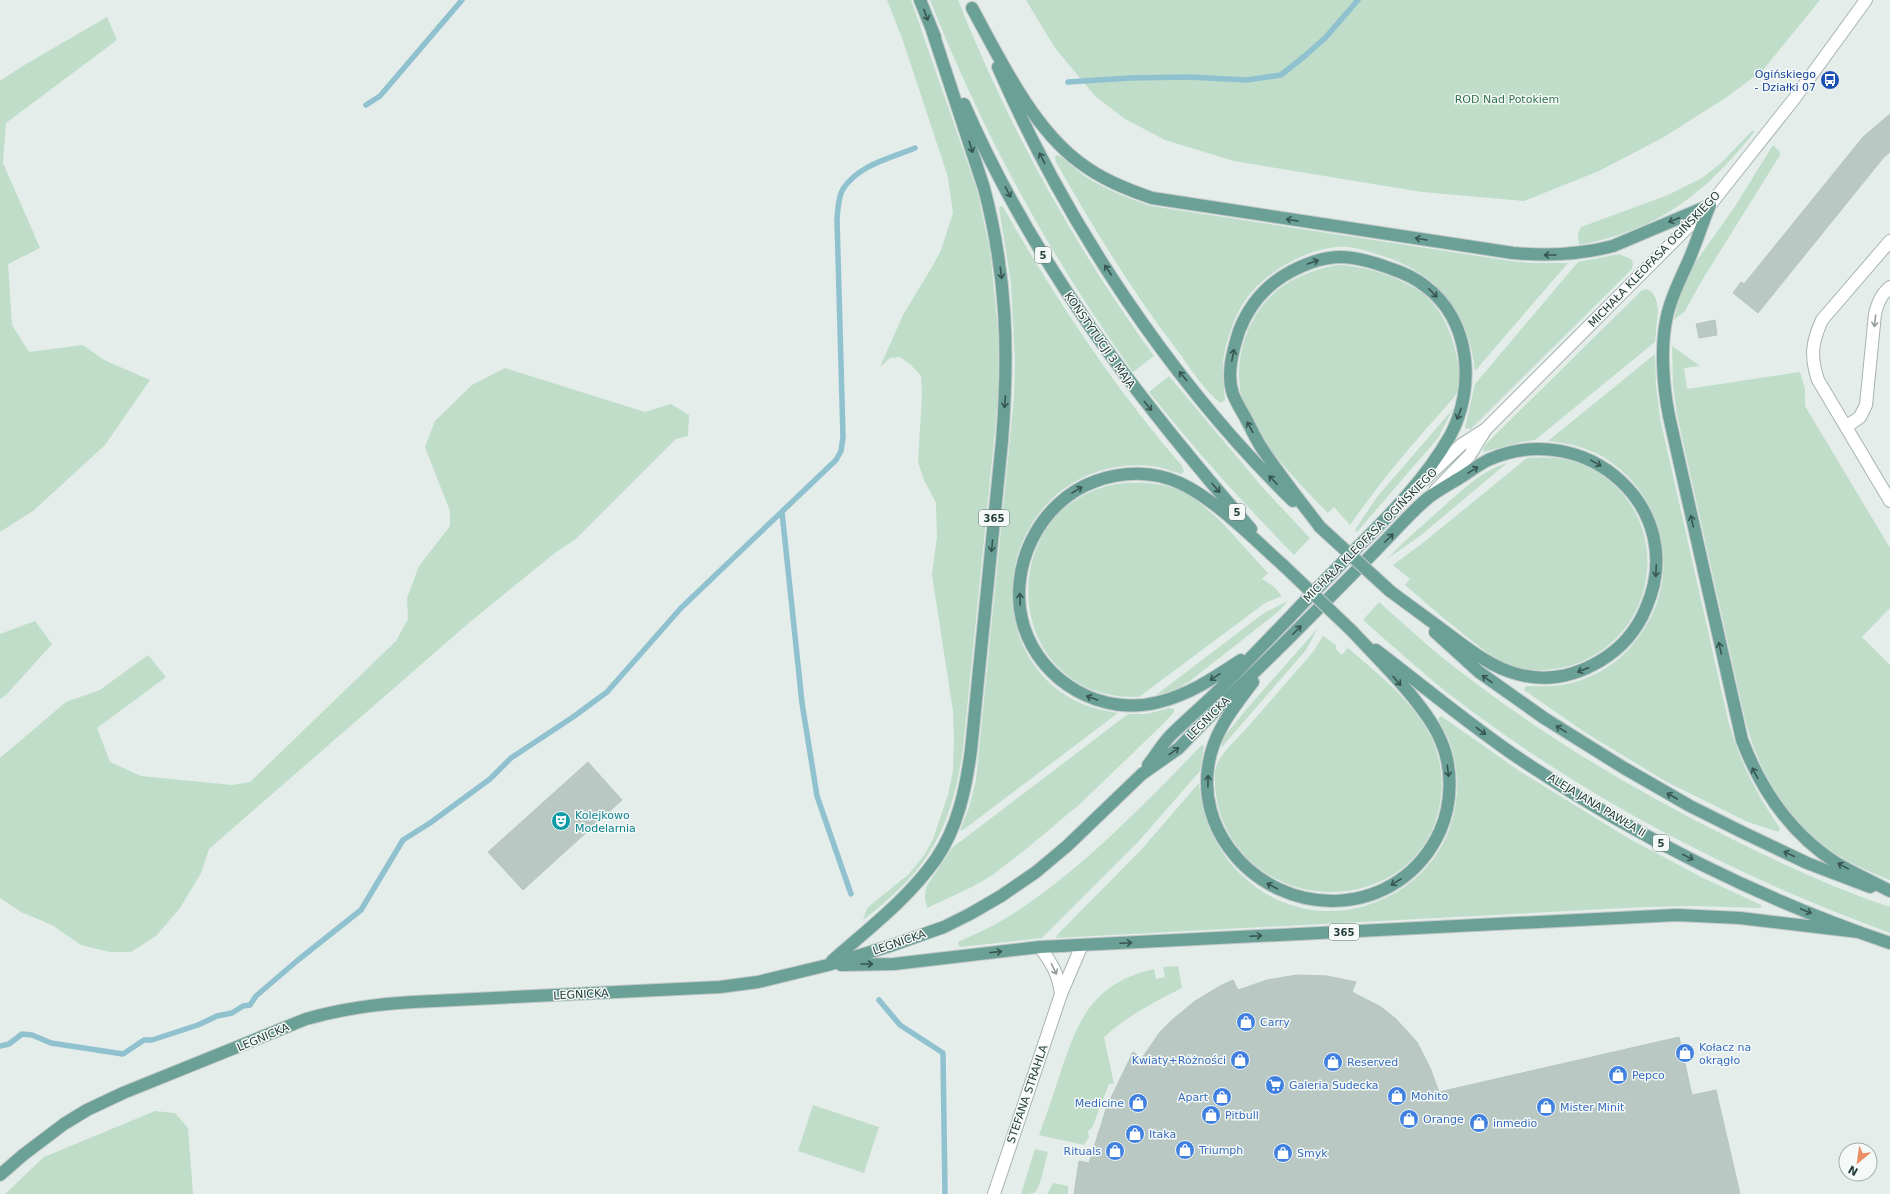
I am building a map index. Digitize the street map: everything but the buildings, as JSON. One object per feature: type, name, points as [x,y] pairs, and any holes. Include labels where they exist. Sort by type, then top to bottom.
[{"type":"main road","name":"KONSTYTUCJI 3 MAJA","points":[[920,0],[975,129],[1025,225],[1086,323],[1132,386],[1190,459],[1284,566],[1352,631]]},
{"type":"main road","points":[[970,4],[1026,102],[1054,138],[1078,161],[1090,170],[1129,190],[1152,198],[1505,252],[1553,255],[1596,250],[1613,246],[1710,205]]},
{"type":"main road","points":[[970,4],[1007,88],[1046,166],[1120,289],[1178,369],[1231,435],[1272,480],[1320,527],[1479,672],[1544,718],[1624,768],[1690,806],[1807,863],[1850,881],[1890,894]]},
{"type":"main road","name":"365","points":[[828,965],[906,895],[936,858],[949,834],[961,805],[971,750],[1002,441],[1006,382],[1006,328],[998,249],[990,209],[932,30]]},
{"type":"main road","points":[[1710,205],[1687,264],[1673,294],[1666,317],[1664,343],[1664,385],[1669,416],[1742,740],[1751,764],[1764,789],[1788,820],[1816,848],[1838,863],[1890,891]]},
{"type":"main road","points":[[1320,527],[1261,448],[1233,394],[1231,383],[1232,357],[1245,316],[1253,304],[1273,283],[1284,275],[1309,264],[1334,257],[1347,256],[1377,263],[1404,273],[1427,286],[1437,296],[1454,323],[1460,337],[1467,367],[1466,388],[1461,409],[1447,440],[1410,493]]},
{"type":"main road","points":[[1390,591],[1487,661],[1516,674],[1548,678],[1572,674],[1591,666],[1616,651],[1632,634],[1642,618],[1650,599],[1655,576],[1656,552],[1649,523],[1638,501],[1622,482],[1602,466],[1590,459],[1563,451],[1531,449],[1516,451],[1488,460],[1428,498]]},
{"type":"main road","points":[[1259,648],[1198,688],[1177,697],[1158,703],[1122,705],[1095,700],[1070,687],[1050,670],[1036,652],[1024,627],[1020,598],[1021,575],[1027,552],[1043,519],[1062,500],[1088,483],[1102,478],[1135,474],[1162,476],[1181,483],[1196,492],[1284,566]]},
{"type":"main road","name":"MICHAŁA KLEOFASA OGIŃSKIEGO","points":[[1259,648],[1410,493]]},
{"type":"main road","name":"MICHAŁA KLEOFASA OGIŃSKIEGO","points":[[1270,658],[1428,498]]},
{"type":"main road","points":[[1270,658],[1226,718],[1213,748],[1208,768],[1207,789],[1209,804],[1218,830],[1238,860],[1259,878],[1283,892],[1313,901],[1334,901],[1368,896],[1404,878],[1415,868],[1431,848],[1442,827],[1446,814],[1449,774],[1442,742],[1418,705],[1352,631]]},
{"type":"main road","name":"ALEJA JANA PAWŁA II","points":[[1352,631],[1483,732],[1524,761],[1600,809],[1673,850],[1759,891],[1859,932],[1890,943]]},
{"type":"main road","name":"LEGNICKA","points":[[1142,774],[1169,737],[1221,688],[1259,648]]},
{"type":"main road","name":"LEGNICKA","points":[[0,1175],[23,1155],[64,1124],[87,1110],[122,1093],[306,1019],[331,1012],[372,1005],[413,1002],[720,987],[758,982],[828,965],[944,926],[970,914],[1001,896],[1036,872],[1067,846],[1142,774],[1179,748],[1205,720],[1270,658]]},
{"type":"main road","name":"365","points":[[828,965],[894,964],[1040,947],[1677,915],[1740,918],[1859,932]]},
{"type":"street","name":"MICHAŁA KLEOFASA OGIŃSKIEGO","points":[[1410,493],[1461,445],[1486,429],[1710,205],[1794,99],[1866,0]]},
{"type":"street","points":[[1890,240],[1822,320],[1815,336],[1813,365],[1818,380],[1890,501]]},
{"type":"street","points":[[1846,427],[1860,417],[1866,405],[1875,314],[1878,302],[1883,293],[1890,287]]},
{"type":"street","name":"MICHAŁA KLEOFASA OGIŃSKIEGO","points":[[1428,498],[1470,455],[1486,429]]},
{"type":"street","name":"STEFANA STRAHLA","points":[[994,1194],[1061,994],[1082,945]]},
{"type":"street","name":"STEFANA STRAHLA","points":[[1040,947],[1053,965],[1059,979],[1061,994]]},
{"type":"green space","points":[[887,0],[911,0],[977,190],[990,250],[998,329],[998,397],[963,749],[952,803],[933,846],[920,865],[905,884],[886,902],[863,920],[867,908],[909,874],[925,854],[933,839],[948,795],[953,771],[954,738],[953,711],[932,575],[937,536],[936,503],[924,480],[918,462],[922,396],[921,376],[911,365],[900,357],[890,358],[880,367],[903,315],[941,250],[953,213],[948,177],[903,41]]},
{"type":"green space","points":[[930,0],[958,0],[998,93],[1045,184],[1097,272],[1154,356],[1133,372],[1073,283],[1020,192],[973,99]]},
{"type":"green space","name":"ROD Nad Potokiem","points":[[1026,0],[1820,0],[1763,70],[1727,97],[1664,137],[1599,171],[1524,201],[1422,192],[1234,161],[1165,140],[1125,119],[1095,96],[1055,48]]},
{"type":"green space","points":[[107,17],[117,40],[6,123],[3,163],[40,248],[8,264],[12,325],[29,352],[83,345],[104,360],[150,380],[105,445],[33,511],[0,532],[0,81],[21,67]]},
{"type":"green space","points":[[1752,131],[1755,131],[1718,173],[1679,206],[1657,219],[1633,230],[1579,245],[1578,233],[1581,227],[1668,195],[1702,178],[1720,164]]},
{"type":"green space","points":[[1773,145],[1780,152],[1780,155],[1701,282],[1685,311],[1674,320],[1679,296],[1692,267],[1734,208]]},
{"type":"green space","points":[[1057,155],[1094,182],[1151,206],[1511,261],[1532,263],[1568,263],[1475,371],[1472,350],[1466,331],[1458,314],[1448,298],[1420,273],[1383,256],[1361,249],[1348,247],[1334,247],[1320,250],[1291,261],[1265,279],[1246,299],[1238,311],[1224,355],[1223,372],[1225,400],[1221,403],[1210,394],[1199,380],[1130,284],[1056,162],[1055,156]]},
{"type":"green space","points":[[1001,206],[1043,275],[1086,341],[1132,405],[1182,466],[1184,471],[1181,474],[1163,468],[1132,465],[1103,470],[1085,476],[1076,481],[1049,502],[1029,529],[1016,560],[1012,593],[1016,625],[1028,656],[1049,682],[1078,702],[1087,706],[1118,713],[963,830],[960,830],[969,808],[976,780],[1014,398],[1015,359],[1011,283],[999,208]]},
{"type":"green space","points":[[1619,254],[1631,259],[1633,264],[1632,269],[1471,429],[1465,428],[1475,384],[1578,262]]},
{"type":"green space","points":[[1337,265],[1358,267],[1392,277],[1413,287],[1429,299],[1445,322],[1453,340],[1459,374],[1459,387],[1456,394],[1395,465],[1350,525],[1334,507],[1328,513],[1260,439],[1247,417],[1239,382],[1243,346],[1249,329],[1258,312],[1269,298],[1276,291],[1300,276]]},
{"type":"green space","points":[[1646,289],[1652,292],[1656,299],[1658,310],[1655,342],[1535,440],[1521,442],[1484,452],[1483,449],[1486,444],[1641,291]]},
{"type":"green space","points":[[1672,346],[1700,366],[1684,368],[1687,389],[1800,372],[1805,389],[1805,406],[1890,548],[1890,608],[1862,637],[1890,665],[1890,880],[1846,860],[1826,847],[1809,833],[1793,816],[1780,798],[1768,779],[1758,758],[1744,715],[1677,415],[1673,384]]},
{"type":"green space","points":[[1655,354],[1656,386],[1660,418],[1728,720],[1743,763],[1763,802],[1780,828],[1779,832],[1748,822],[1667,782],[1586,733],[1524,690],[1526,686],[1553,686],[1572,683],[1593,675],[1611,665],[1634,643],[1649,620],[1659,596],[1663,571],[1662,546],[1656,521],[1645,498],[1629,478],[1608,460],[1594,452],[1579,447],[1548,441]]},
{"type":"green space","points":[[505,368],[645,412],[671,404],[689,415],[688,436],[676,439],[576,539],[556,552],[470,622],[209,849],[201,873],[180,908],[156,936],[131,952],[110,952],[81,945],[52,925],[21,912],[0,898],[0,758],[66,702],[100,690],[148,655],[166,677],[97,728],[110,762],[141,776],[232,785],[250,782],[396,641],[408,619],[407,598],[419,566],[450,526],[450,511],[425,447],[435,421],[472,385]]},
{"type":"green space","points":[[1169,376],[1263,488],[1310,538],[1294,555],[1219,475],[1149,392]]},
{"type":"green space","points":[[1453,409],[1438,438],[1357,532],[1355,530],[1377,497]]},
{"type":"green space","points":[[1527,458],[1569,460],[1606,478],[1628,501],[1642,529],[1647,559],[1644,590],[1632,618],[1611,643],[1581,662],[1554,669],[1534,670],[1516,668],[1498,660],[1463,634],[1405,585],[1410,579],[1393,565],[1424,542]]},
{"type":"green space","points":[[1507,463],[1420,536],[1387,559],[1473,481],[1498,466]]},
{"type":"green space","points":[[1125,483],[1152,483],[1165,485],[1189,495],[1226,526],[1268,573],[1262,579],[1273,586],[1282,596],[1265,603],[1139,697],[1092,690],[1058,667],[1037,635],[1028,597],[1033,558],[1051,523],[1081,496]]},
{"type":"green space","points":[[1288,601],[1279,611],[1190,681],[1175,690],[1156,695],[1264,613]]},
{"type":"green space","points":[[1379,602],[1433,650],[1502,703],[1612,774],[1649,796],[1766,856],[1827,883],[1890,907],[1890,933],[1775,887],[1719,861],[1664,833],[1558,771],[1457,700],[1421,671],[1363,620]]},
{"type":"green space","points":[[35,621],[52,644],[6,695],[0,699],[0,634]]},
{"type":"green space","points":[[1318,628],[1306,650],[1221,748],[1224,737],[1244,712]]},
{"type":"green space","points":[[1323,636],[1336,645],[1336,649],[1342,655],[1348,648],[1395,689],[1406,701],[1416,713],[1432,739],[1439,759],[1441,774],[1441,796],[1430,835],[1407,864],[1377,883],[1342,892],[1306,889],[1272,877],[1243,853],[1222,819],[1218,807],[1215,782],[1216,767],[1223,753],[1313,652]]},
{"type":"green space","points":[[1170,708],[1174,709],[1174,712],[1163,724],[1081,803],[1025,850],[991,876],[972,887],[927,908],[925,897],[926,887],[952,848],[1128,714],[1146,714]]},
{"type":"green space","points":[[1441,716],[1521,772],[1628,838],[1703,878],[1761,905],[1761,908],[1694,906],[1643,907],[1056,938],[1058,934],[1141,850],[1199,783],[1206,820],[1222,851],[1244,877],[1271,896],[1301,908],[1335,911],[1369,905],[1403,888],[1419,875],[1433,860],[1448,834],[1454,815],[1457,796],[1456,767],[1448,737],[1438,719]]},
{"type":"green space","points":[[1202,745],[1204,746],[1200,771],[1138,842],[1042,938],[960,947],[958,945],[958,942],[994,925],[1023,908],[1077,866],[1154,794]]},
{"type":"green space","points":[[1178,966],[1182,988],[1131,1016],[1104,1037],[1114,1084],[1109,1084],[1092,1128],[1088,1131],[1089,1137],[1084,1145],[1039,1135],[1075,1034],[1092,1005],[1103,993],[1117,983],[1134,975],[1154,969],[1156,979],[1165,977],[1163,967]]},
{"type":"green space","points":[[813,1105],[879,1127],[864,1173],[798,1151]]},
{"type":"green space","points":[[155,1111],[175,1113],[188,1128],[193,1194],[5,1194],[44,1157]]},
{"type":"green space","points":[[1035,1149],[1048,1152],[1041,1180],[1034,1193],[1021,1194]]},
{"type":"green space","points":[[1053,1183],[1068,1186],[1068,1194],[1047,1194]]},
{"type":"waterway","points":[[366,105],[380,96],[462,0]]},
{"type":"waterway","points":[[1068,82],[1130,78],[1188,77],[1247,80],[1281,75],[1326,37],[1358,0]]},
{"type":"waterway","points":[[0,1046],[9,1044],[22,1034],[32,1035],[51,1043],[123,1054],[144,1040],[152,1040],[198,1025],[217,1016],[232,1013],[243,1006],[250,1005],[256,996],[298,960],[361,910],[403,840],[430,823],[490,779],[511,758],[573,717],[607,692],[681,608],[836,460],[841,451],[843,437],[837,219],[838,203],[843,189],[857,174],[876,163],[915,148]]},
{"type":"waterway","points":[[782,512],[802,703],[817,796],[851,894]]},
{"type":"waterway","points":[[879,1000],[900,1025],[943,1053],[945,1194]]},
{"type":"place","name":"Ogińskiego - Działki 07","points":[[1830,80]]},
{"type":"place","name":"Kolejkowo Modelarnia","points":[[561,821]]},
{"type":"place","name":"Carry","points":[[1246,1022]]},
{"type":"place","name":"Kołacz na okrągło","points":[[1685,1053]]},
{"type":"place","name":"Kwiaty+Różności","points":[[1240,1060]]},
{"type":"place","name":"Reserved","points":[[1333,1062]]},
{"type":"place","name":"Pepco","points":[[1618,1075]]},
{"type":"place","name":"Galeria Sudecka","points":[[1275,1085]]},
{"type":"place","name":"Mohito","points":[[1397,1096]]},
{"type":"place","name":"Apart","points":[[1222,1097]]},
{"type":"place","name":"Medicine","points":[[1138,1103]]},
{"type":"place","name":"Mister Minit","points":[[1546,1107]]},
{"type":"place","name":"Pitbull","points":[[1211,1115]]},
{"type":"place","name":"Orange","points":[[1409,1119]]},
{"type":"place","name":"inmedio","points":[[1479,1123]]},
{"type":"place","name":"Itaka","points":[[1135,1134]]},
{"type":"place","name":"Triumph","points":[[1185,1150]]},
{"type":"place","name":"Rituals","points":[[1115,1151]]},
{"type":"place","name":"Smyk","points":[[1283,1153]]}]
